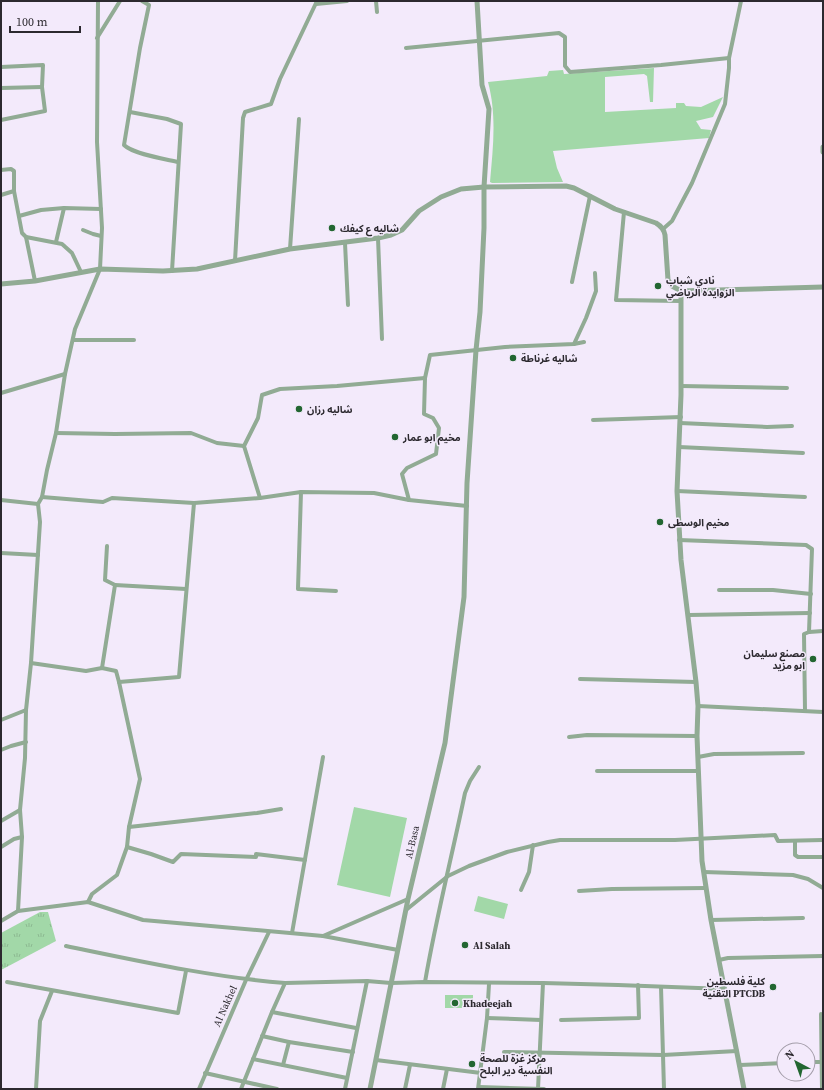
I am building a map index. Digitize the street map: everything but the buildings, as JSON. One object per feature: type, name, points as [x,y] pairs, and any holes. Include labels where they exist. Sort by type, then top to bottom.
[{"type":"street","points":[[18,911],[22,837],[20,810],[26,742],[26,710],[32,663],[40,522],[38,504],[42,497],[56,433],[65,374],[75,329],[100,270],[101,209],[97,142],[98,1]]},
{"type":"street","points":[[97,38],[120,1]]},
{"type":"street","points":[[142,1],[149,5],[140,48],[124,145],[142,153],[178,162]]},
{"type":"street","points":[[235,261],[242,118],[245,112],[271,104],[280,79],[317,2],[346,1]]},
{"type":"street","points":[[376,1],[376,12]]},
{"type":"street","name":"Al-Basa","points":[[370,1089],[408,899],[445,743],[464,597],[467,483],[476,350],[481,304],[484,187],[489,109],[482,85],[477,1]]},
{"type":"street","points":[[663,229],[672,221],[692,183],[725,104],[729,58],[741,1]]},
{"type":"street","points":[[406,48],[559,33],[564,37],[565,66],[570,72],[729,58]]},
{"type":"street","points":[[1,67],[43,65],[42,87],[45,110],[1,120]]},
{"type":"street","points":[[1,88],[42,87]]},
{"type":"street","points":[[130,112],[181,124],[172,271]]},
{"type":"street","points":[[290,249],[299,119]]},
{"type":"street","points":[[823,147],[823,152]]},
{"type":"street","points":[[1,170],[11,169],[14,171],[14,191],[22,233],[26,236],[62,244],[72,253],[81,272]]},
{"type":"street","points":[[1,284],[35,281],[100,270],[172,271],[197,269],[290,249],[378,238],[391,235],[402,230],[419,212],[441,196],[461,189],[484,187],[566,186],[574,188],[624,212],[656,223],[663,229],[665,235],[668,280],[672,286],[681,291],[823,287]]},
{"type":"street","points":[[1,195],[14,191]]},
{"type":"street","points":[[572,282],[590,196]]},
{"type":"street","points":[[19,216],[41,210],[64,208],[101,209]]},
{"type":"street","points":[[56,242],[64,208]]},
{"type":"street","points":[[624,212],[616,300],[680,301]]},
{"type":"street","points":[[83,230],[101,236]]},
{"type":"street","points":[[26,236],[35,281]]},
{"type":"street","points":[[378,238],[382,339]]},
{"type":"street","points":[[345,243],[348,305]]},
{"type":"street","points":[[574,344],[596,291],[595,273]]},
{"type":"street","points":[[681,291],[681,417],[677,491],[679,540],[689,614],[698,706],[697,736],[701,838],[711,920],[738,1051],[744,1089]]},
{"type":"street","points":[[73,340],[134,340]]},
{"type":"street","points":[[409,500],[402,474],[407,468],[436,454],[439,428],[433,418],[424,414],[425,378],[430,356],[505,347],[574,344],[584,342]]},
{"type":"street","points":[[1,392],[65,374]]},
{"type":"street","points":[[260,498],[244,446],[258,418],[262,395],[280,389],[337,386],[425,378]]},
{"type":"street","points":[[681,386],[787,388]]},
{"type":"street","points":[[593,420],[681,417]]},
{"type":"street","points":[[680,423],[792,426]]},
{"type":"street","points":[[56,433],[191,434],[217,444],[244,446]]},
{"type":"street","points":[[679,447],[803,453]]},
{"type":"street","points":[[677,491],[806,497]]},
{"type":"street","points":[[42,497],[103,502],[112,498],[194,503],[260,498],[301,492],[374,493],[409,500],[467,506]]},
{"type":"street","points":[[301,492],[298,589],[336,591]]},
{"type":"street","points":[[1,500],[38,504]]},
{"type":"street","points":[[119,682],[179,677],[194,503]]},
{"type":"street","points":[[679,540],[806,545],[812,549],[812,594],[809,632]]},
{"type":"street","points":[[107,546],[105,580],[115,585],[186,589]]},
{"type":"street","points":[[1,553],[38,555]]},
{"type":"street","points":[[102,668],[115,585]]},
{"type":"street","points":[[719,590],[773,590],[812,594]]},
{"type":"street","points":[[689,614],[810,613]]},
{"type":"street","points":[[805,711],[804,634],[809,632],[823,632]]},
{"type":"street","points":[[32,663],[86,671],[102,668],[116,671],[119,682],[140,779],[129,827],[127,847],[117,875],[92,894],[88,902]]},
{"type":"street","points":[[580,679],[696,682]]},
{"type":"street","points":[[698,706],[823,712]]},
{"type":"street","points":[[1,720],[26,710]]},
{"type":"street","points":[[569,737],[587,735],[697,736]]},
{"type":"street","points":[[1,750],[26,742]]},
{"type":"street","points":[[698,757],[714,754],[803,753]]},
{"type":"street","points":[[292,933],[324,757]]},
{"type":"street","points":[[425,982],[436,923],[448,876],[465,793],[470,781],[479,767]]},
{"type":"street","points":[[597,771],[698,771]]},
{"type":"street","points":[[129,827],[281,809]]},
{"type":"street","points":[[1,821],[20,810]]},
{"type":"street","points":[[406,910],[448,876],[468,866],[508,852],[560,840],[674,840],[775,835],[778,841],[823,840]]},
{"type":"street","points":[[1,847],[14,838],[22,837]]},
{"type":"street","points":[[795,841],[795,855],[798,857],[823,857]]},
{"type":"street","points":[[521,890],[529,872],[533,845]]},
{"type":"street","points":[[127,847],[173,862],[181,854],[256,857],[256,854],[305,860]]},
{"type":"street","points":[[704,872],[793,875],[808,879],[823,888]]},
{"type":"street","points":[[580,892],[706,888]]},
{"type":"street","points":[[323,936],[408,899]]},
{"type":"street","points":[[1,920],[18,911],[88,902],[143,920],[323,936],[398,950]]},
{"type":"street","points":[[711,920],[803,918]]},
{"type":"street","name":"Al Nakhel","points":[[199,1089],[246,980],[269,932]]},
{"type":"street","points":[[66,946],[186,971],[246,980],[286,983],[366,981],[391,983],[542,983],[725,989]]},
{"type":"street","points":[[719,960],[728,958],[823,956]]},
{"type":"street","points":[[7,982],[178,1013],[186,971]]},
{"type":"street","points":[[345,1089],[366,981]]},
{"type":"street","points":[[241,1089],[272,1012],[286,983]]},
{"type":"street","points":[[538,1089],[542,983]]},
{"type":"street","points":[[488,984],[487,1018],[479,1088],[544,1089]]},
{"type":"street","points":[[561,1020],[639,1018],[638,985]]},
{"type":"street","points":[[661,987],[664,1089]]},
{"type":"street","points":[[36,1089],[40,1021],[52,991]]},
{"type":"street","points":[[272,1012],[356,1028]]},
{"type":"street","points":[[821,1014],[822,1089]]},
{"type":"street","points":[[487,1018],[541,1020]]},
{"type":"street","points":[[262,1036],[289,1042],[353,1052]]},
{"type":"street","points":[[283,1065],[289,1042]]},
{"type":"street","points":[[504,1052],[663,1055],[738,1051]]},
{"type":"street","points":[[253,1060],[347,1078]]},
{"type":"street","points":[[376,1060],[447,1070],[481,1073]]},
{"type":"street","points":[[740,1065],[776,1063]]},
{"type":"street","points":[[405,1089],[410,1065]]},
{"type":"street","points":[[443,1089],[447,1070]]},
{"type":"street","points":[[206,1073],[277,1089]]},
{"type":"green space","points":[[654,68],[653,102],[650,102],[647,76],[644,74],[605,77],[605,112],[676,108],[676,103],[684,103],[686,106],[701,107],[723,97],[713,117],[696,121],[701,129],[711,130],[709,138],[553,151],[557,168],[563,182],[490,182],[493,144],[493,107],[488,82],[547,76],[549,71],[563,70],[564,74]]},
{"type":"green space","points":[[354,807],[407,818],[390,897],[337,885]]},
{"type":"green space","points":[[478,896],[508,904],[504,919],[474,911]]},
{"type":"green space","points":[[40,912],[48,912],[56,941],[1,970],[1,933]]},
{"type":"green space","points":[[445,995],[473,995],[473,1008],[445,1008]]},
{"type":"place","name":"شاليه ع كيفك","points":[[332,228]]},
{"type":"place","name":"نادي شباب الزوايدة الرياضي","points":[[658,286]]},
{"type":"place","name":"شاليه غرناطة","points":[[513,358]]},
{"type":"place","name":"شاليه رزان","points":[[299,409]]},
{"type":"place","name":"مخيم ابو عمار","points":[[395,437]]},
{"type":"place","name":"مخيم الوسطى","points":[[660,522]]},
{"type":"place","name":"مصنع سليمان ابو مزيد","points":[[813,659]]},
{"type":"place","name":"Al Salah","points":[[465,945]]},
{"type":"place","name":"كلية فلسطين التقنية PTCDB","points":[[773,987]]},
{"type":"place","name":"Khadeejah","points":[[455,1003]]},
{"type":"place","name":"مركز غزة للصحة النفسية دير البلح","points":[[472,1064]]}]
